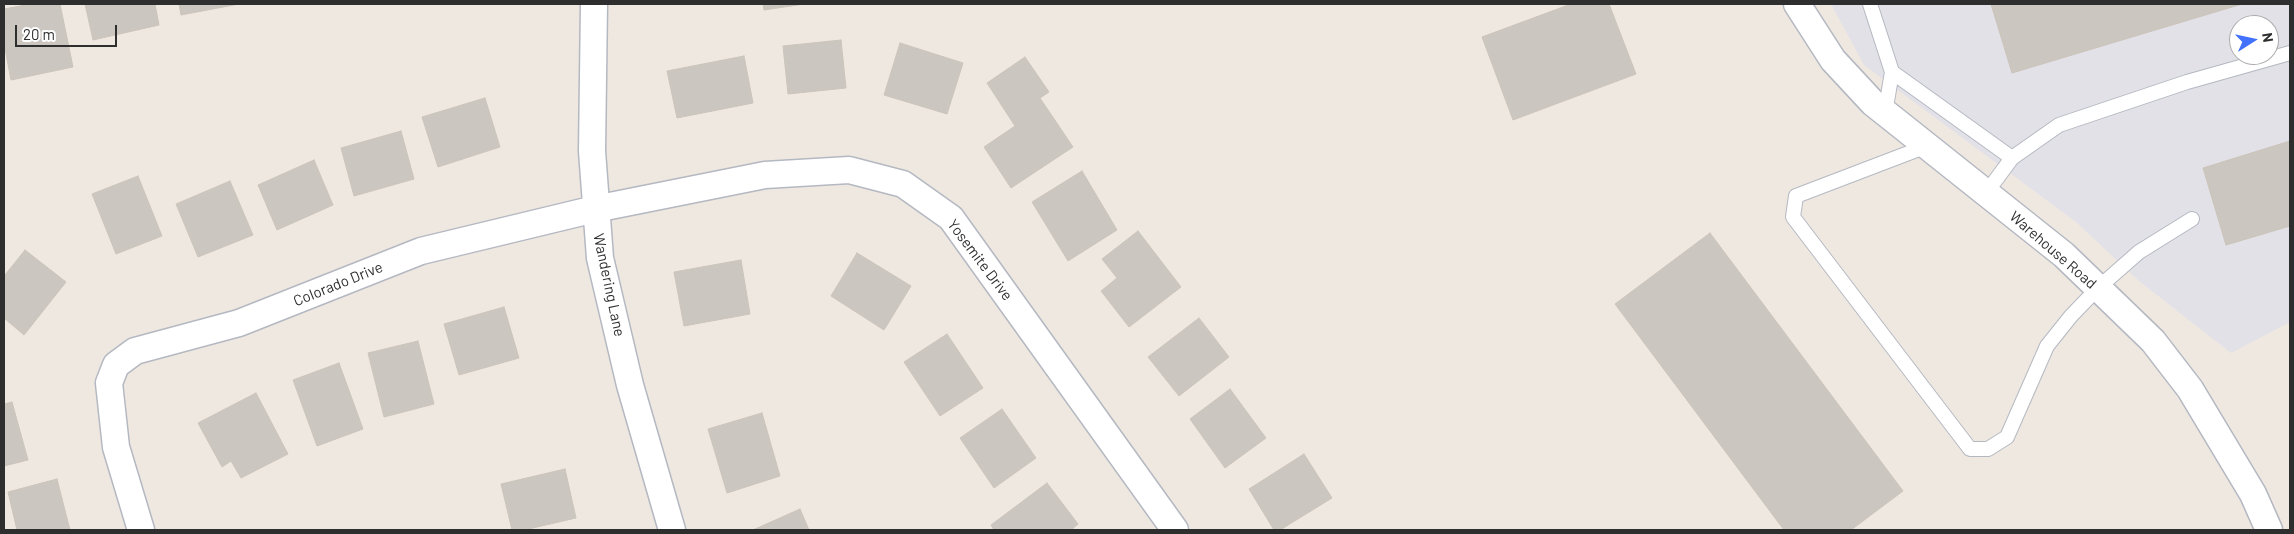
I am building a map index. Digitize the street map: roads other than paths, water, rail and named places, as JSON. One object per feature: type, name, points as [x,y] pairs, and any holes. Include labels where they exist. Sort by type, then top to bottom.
[{"type":"street","name":"Wandering Lane","points":[[594,4],[592,151],[600,258],[630,385],[672,530]]},
{"type":"street","name":"Warehouse Road","points":[[1797,4],[1833,60],[1873,103],[2064,256],[2153,340],[2190,389],[2253,494],[2269,530]]},
{"type":"street","name":"Yosemite Drive","points":[[595,208],[765,175],[849,170],[903,184],[951,218],[1176,530]]},
{"type":"street","name":"Colorado Drive","points":[[141,530],[116,448],[108,383],[116,365],[134,351],[239,323],[421,251],[595,208]]},
{"type":"lane","points":[[1870,4],[1892,72],[1885,113]]},
{"type":"lane","points":[[1986,193],[2012,158],[2059,125],[2187,82],[2290,52]]},
{"type":"lane","points":[[1892,72],[2012,158]]},
{"type":"lane","points":[[1927,146],[1796,196],[1794,217],[1970,449],[1988,449],[2007,437],[2047,346],[2070,316],[2139,252],[2192,219]]}]
